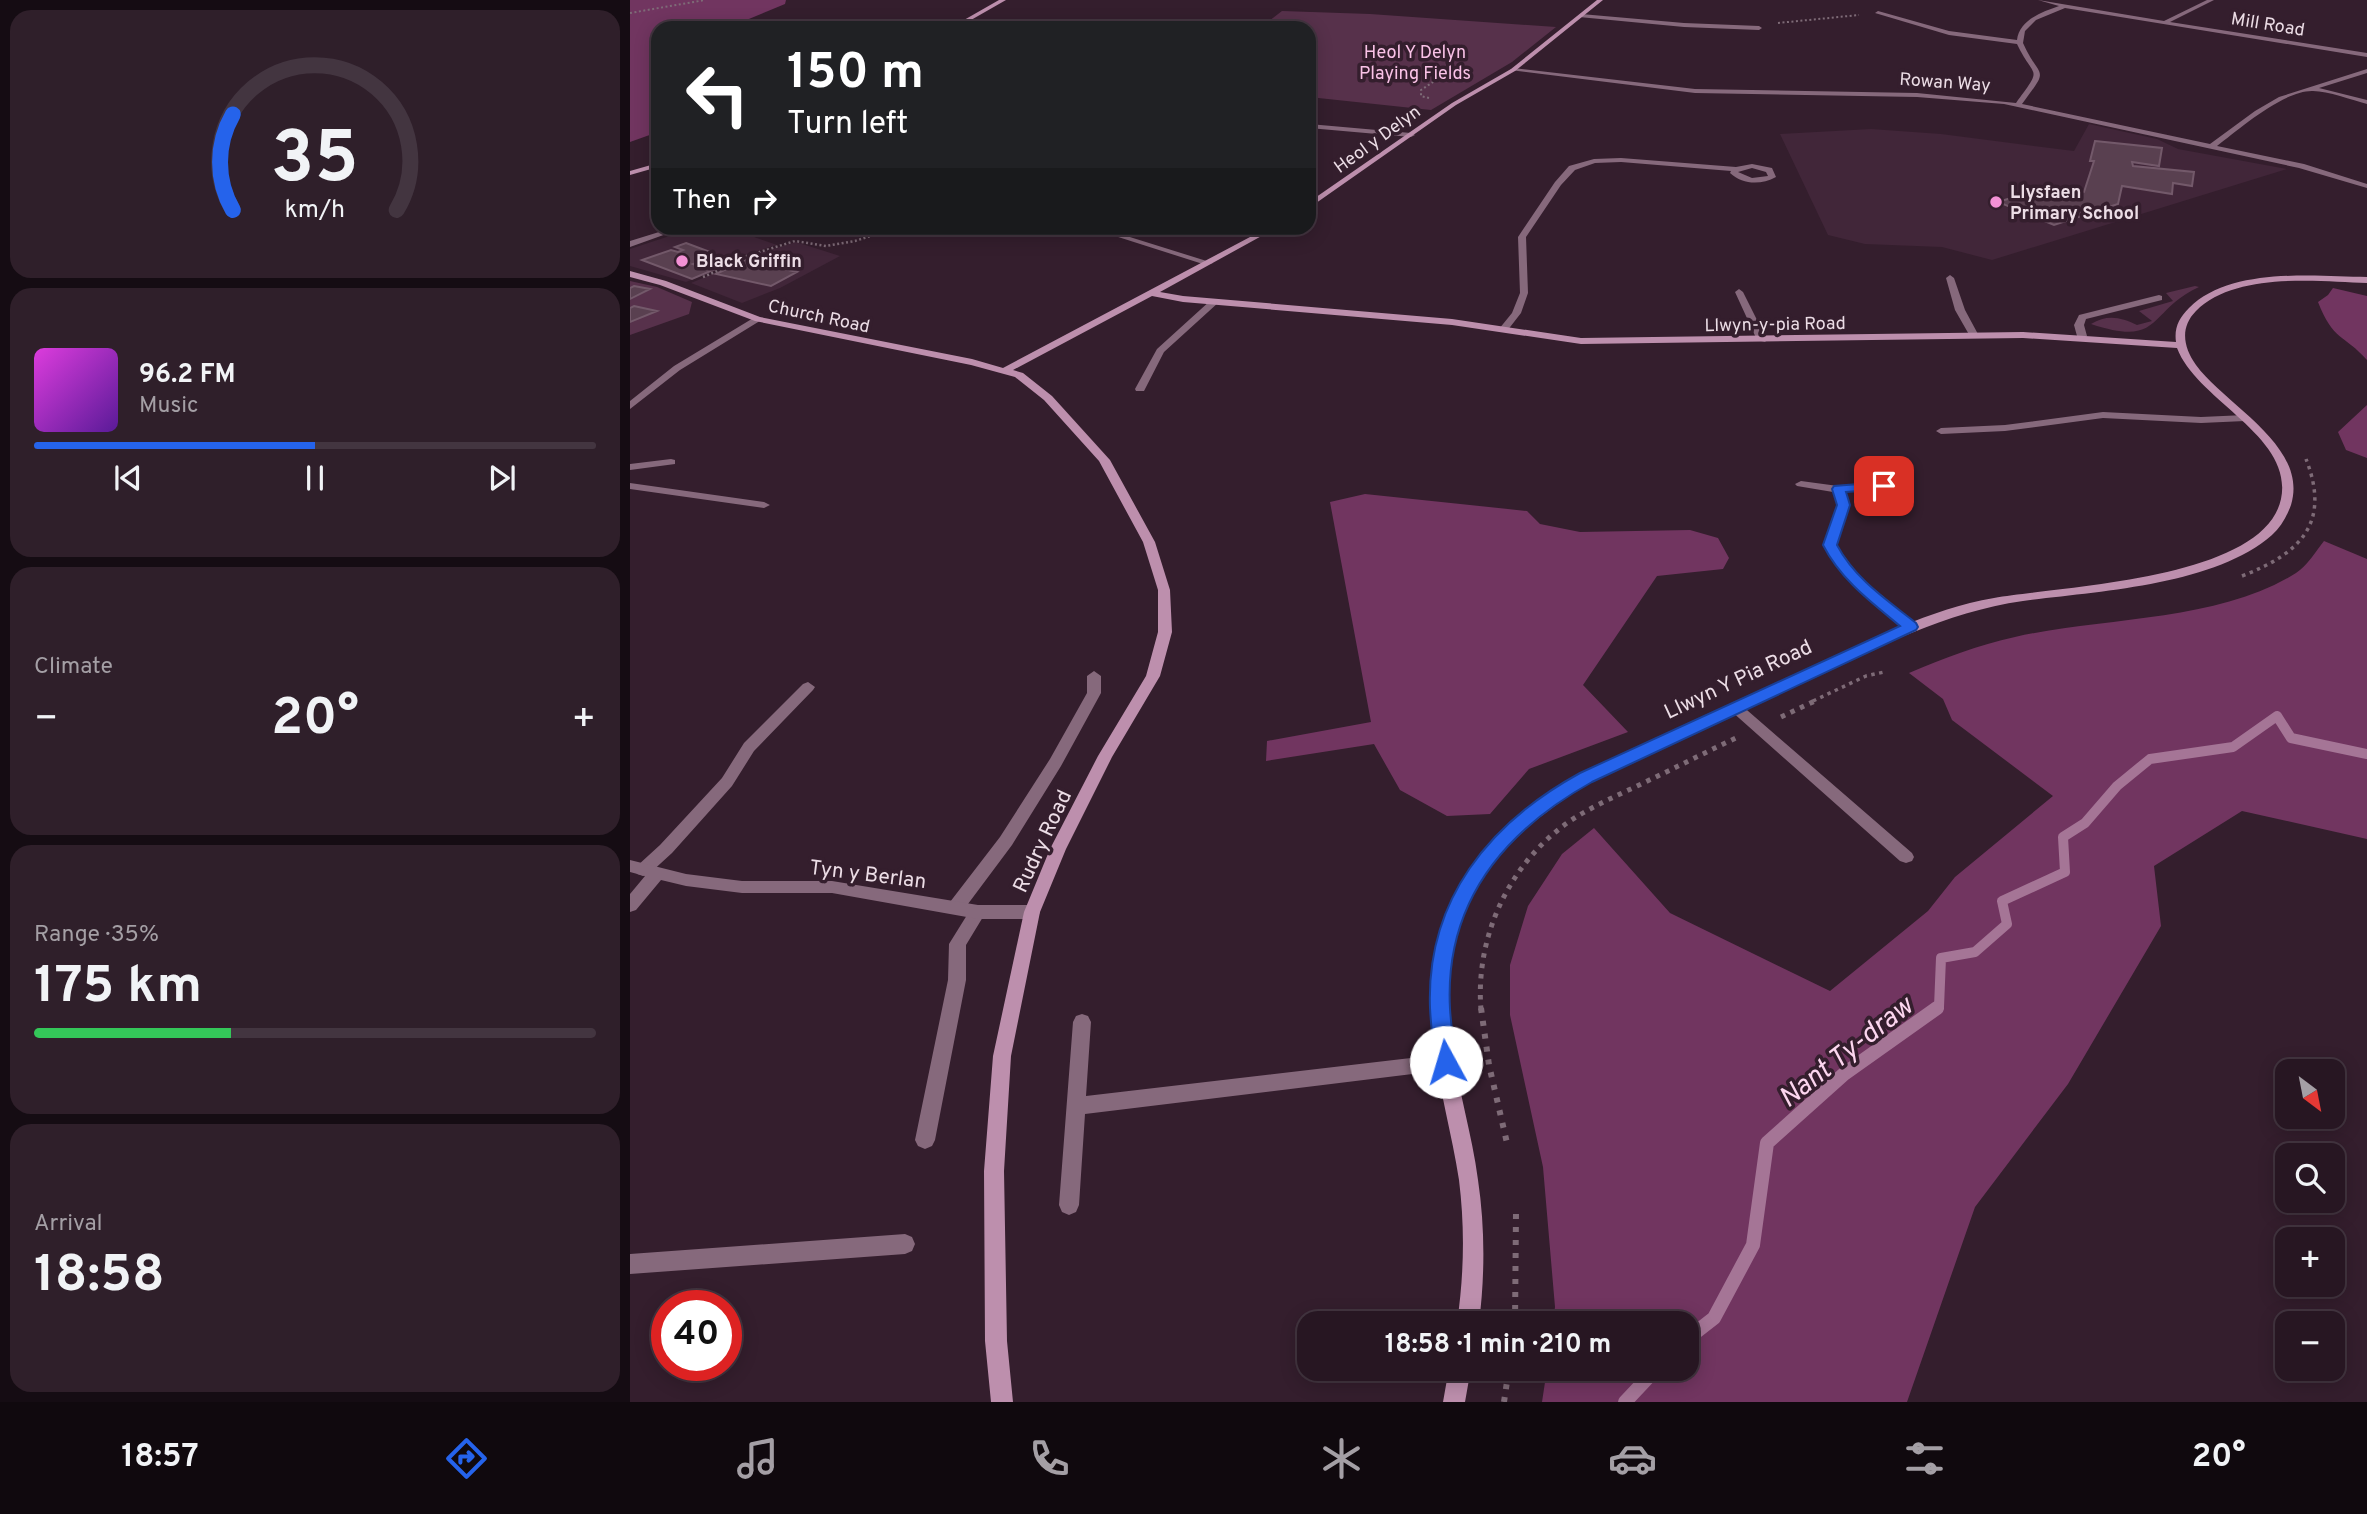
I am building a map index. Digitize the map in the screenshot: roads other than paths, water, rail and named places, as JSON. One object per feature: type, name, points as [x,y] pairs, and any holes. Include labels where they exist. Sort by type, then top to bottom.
[{"type":"street","points":[[966,21],[1003,0]]},
{"type":"street","name":"Heol y Delyn","points":[[1316,201],[1454,104],[1513,70],[1600,0]]},
{"type":"street","name":"Mill Road","points":[[2041,0],[2367,55]]},
{"type":"street","points":[[2166,22],[2211,0]]},
{"type":"street","points":[[2018,104],[2037,83],[2038,72],[2019,42],[2020,34],[2029,24],[2064,6]]},
{"type":"street","points":[[1878,13],[1949,33],[2019,42]]},
{"type":"street","points":[[1581,16],[1759,28]]},
{"type":"street","name":"Rowan Way","points":[[1513,70],[1695,91],[1925,95],[2018,104],[2301,166],[2367,186]]},
{"type":"street","points":[[2212,146],[2265,106],[2310,88],[2367,71]]},
{"type":"street","points":[[2310,88],[2367,102]]},
{"type":"street","points":[[1316,127],[1411,135]]},
{"type":"street","points":[[1504,329],[1516,313],[1524,293],[1522,237],[1572,168],[1594,161],[1621,160],[1736,169]]},
{"type":"street","points":[[630,173],[651,167]]},
{"type":"street","points":[[630,244],[658,235]]},
{"type":"street","points":[[1117,235],[1209,263]]},
{"type":"street","points":[[1006,370],[1259,235]]},
{"type":"street","name":"Church Road","points":[[630,274],[663,282],[758,319],[1006,370]]},
{"type":"street","points":[[1950,278],[1960,310],[1974,336]]},
{"type":"street","points":[[2179,345],[2181,324],[2192,309],[2200,301],[2229,289],[2278,280],[2367,280]]},
{"type":"street","points":[[1739,292],[1762,340]]},
{"type":"street","name":"Llwyn-y-pia Road","points":[[1153,293],[1214,302],[1452,322],[1590,342],[2082,336],[2179,345]]},
{"type":"street","points":[[2082,336],[2079,325],[2082,317],[2159,298]]},
{"type":"street","points":[[1140,389],[1160,351],[1214,302]]},
{"type":"street","points":[[630,406],[677,368],[758,319]]},
{"type":"street","name":"Llwyn Y Pia Road","points":[[1470,1311],[1472,1223],[1466,1162],[1446,1062],[1440,1007],[1442,968],[1450,928],[1467,887],[1497,843],[1551,797],[1735,707],[1911,627],[1948,613],[1993,602],[2194,570],[2242,551],[2271,531],[2284,509],[2289,484],[2283,466],[2264,437],[2202,379],[2179,345]]},
{"type":"street","name":"Rudry Road","points":[[1002,1402],[996,1341],[995,1158],[1002,1056],[1032,912],[1058,849],[1105,756],[1153,676],[1165,632],[1164,590],[1149,542],[1104,460],[1048,398],[1030,383],[1006,370]]},
{"type":"street","points":[[1941,431],[2005,428],[2103,415],[2201,420],[2245,418]]},
{"type":"street","points":[[630,467],[671,462]]},
{"type":"street","points":[[1801,484],[1838,489],[1884,486]]},
{"type":"street","points":[[630,486],[764,505]]},
{"type":"street","points":[[1838,489],[1844,505],[1830,545],[1839,561],[1860,586],[1911,627]]},
{"type":"street","points":[[956,907],[1006,841],[1056,762],[1094,693],[1094,676]]},
{"type":"street","points":[[630,905],[644,870],[727,782],[750,747],[808,687]]},
{"type":"street","points":[[1735,707],[1906,857]]},
{"type":"street","name":"Tyn y Berlan","points":[[644,870],[742,887],[832,887],[978,912],[1032,912]]},
{"type":"street","points":[[925,1140],[957,980],[958,944],[978,912]]},
{"type":"street","points":[[1069,1205],[1082,1022]]},
{"type":"street","points":[[1075,1106],[1446,1062]]},
{"type":"street","points":[[630,1264],[665,1264],[905,1244]]},
{"type":"street","points":[[1454,1402],[1458,1381]]},
{"type":"waterway","name":"Nant Ty-draw","points":[[1935,1010],[1939,1007],[1941,958],[1975,952],[2007,924],[2002,901],[2065,872],[2063,837],[2085,823],[2117,786],[2150,759],[2233,747],[2277,716],[2291,738],[2367,754]]},
{"type":"waterway","name":"Nant Ty-draw","points":[[1699,1330],[1714,1318],[1753,1245],[1767,1143],[1844,1074],[1937,1008]]},
{"type":"waterway","name":"Nant Ty-draw","points":[[1625,1402],[1645,1381]]},
{"type":"place","name":"Llysfaen Primary School","points":[[1996,202]]},
{"type":"place","name":"Black Griffin","points":[[682,261]]},
{"type":"park label","name":"Heol Y Delyn Playing Fields","points":[[1415,62]]}]
